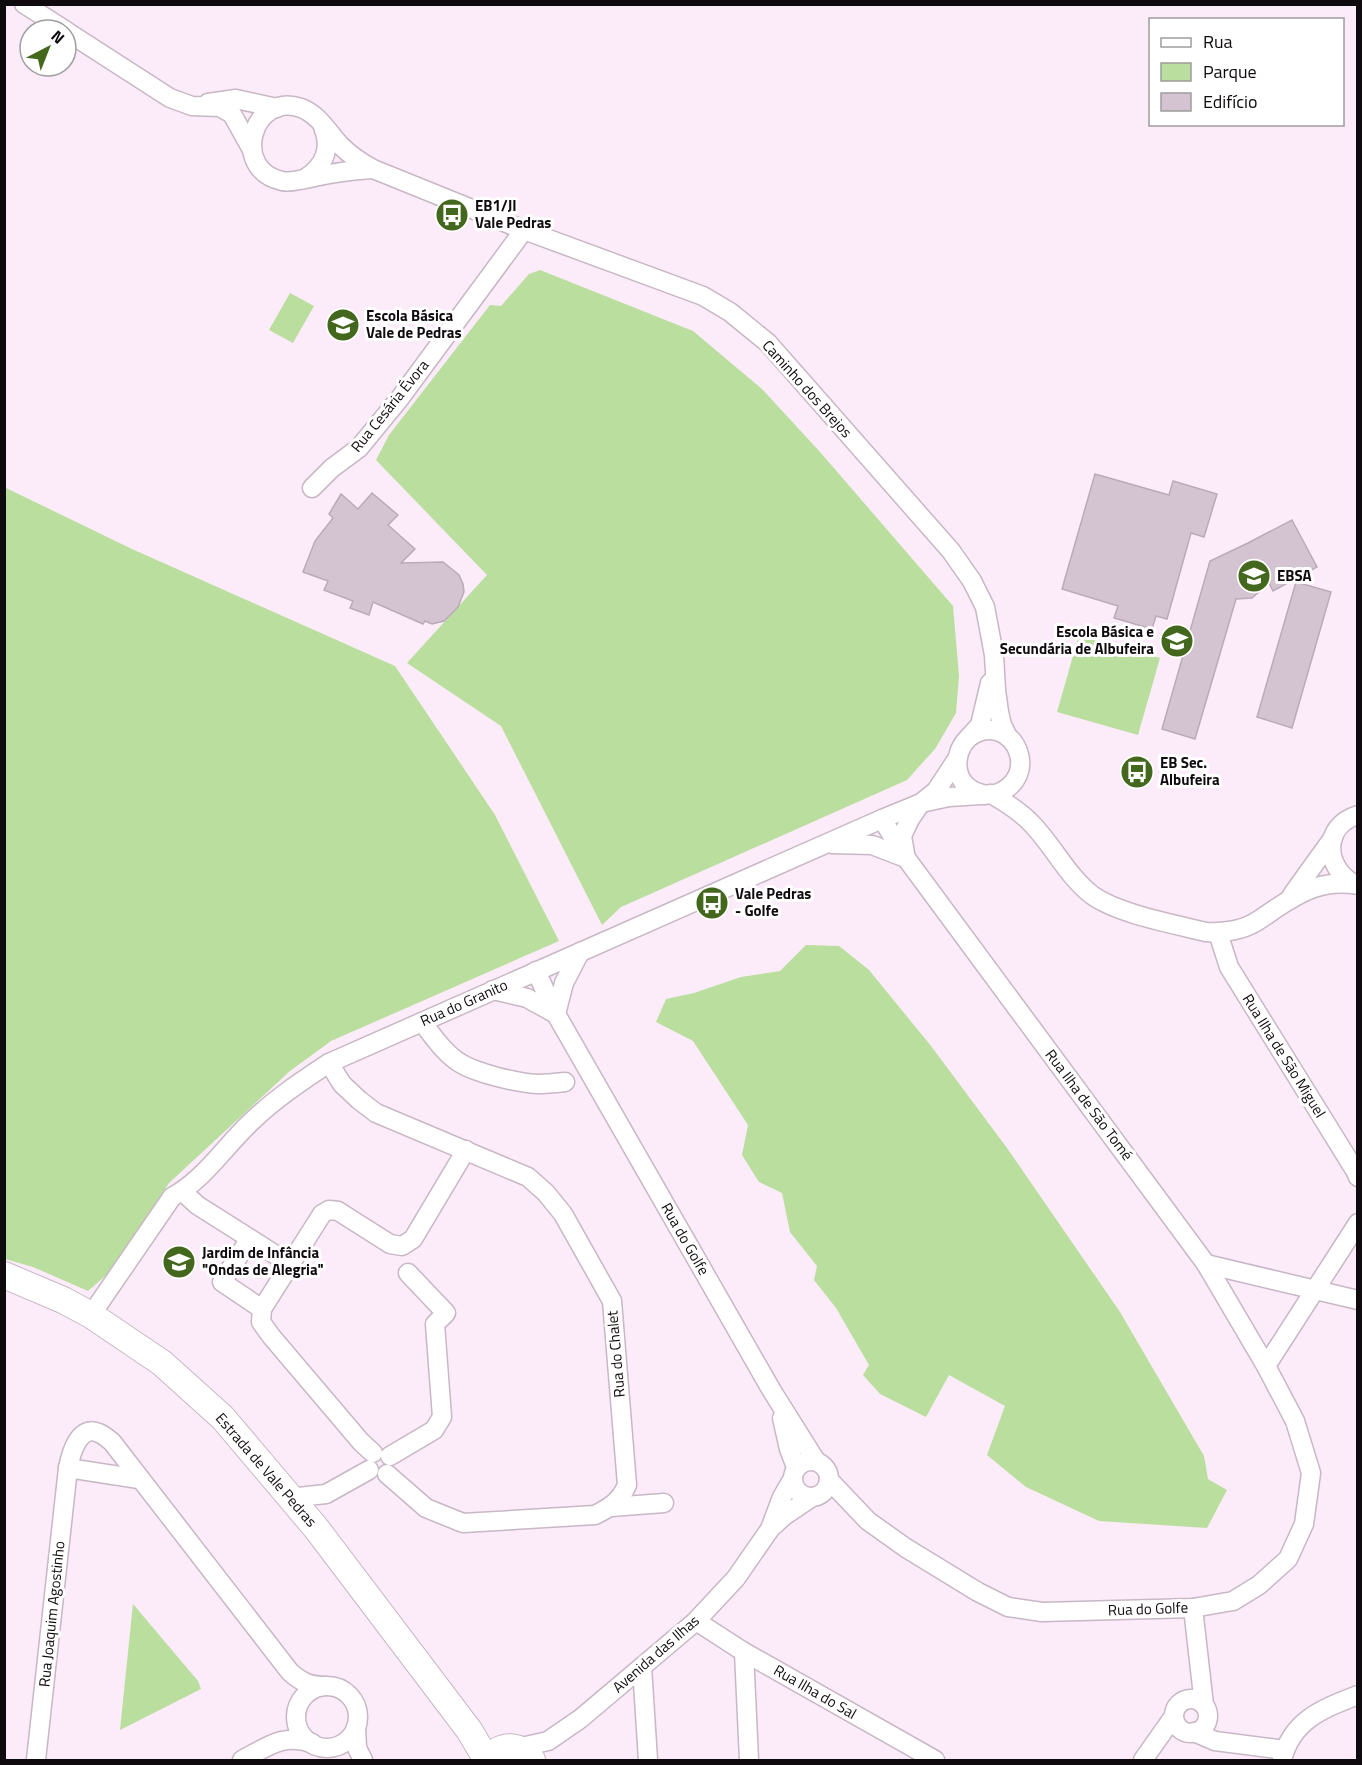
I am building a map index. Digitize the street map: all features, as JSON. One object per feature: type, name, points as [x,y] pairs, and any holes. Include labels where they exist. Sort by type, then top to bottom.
[{"type":"main road","name":"Estrada de Vale Pedras","points":[[4,1275],[63,1300],[91,1315],[162,1363],[223,1418],[316,1528],[469,1730],[511,1756]]},
{"type":"street","points":[[24,4],[47,18]]},
{"type":"street","points":[[78,38],[170,98],[192,106],[236,99],[239,125],[256,161],[261,169],[270,176],[292,182],[306,178],[373,170]]},
{"type":"street","points":[[252,150],[254,129],[261,119],[277,108],[299,107],[313,114],[354,158],[373,170]]},
{"type":"street","points":[[238,108],[277,108]]},
{"type":"street","points":[[306,178],[322,163],[327,147],[326,135],[321,123]]},
{"type":"street","name":"Caminho dos Brejos","points":[[373,170],[524,230],[704,296],[730,312],[768,343],[951,551],[972,581],[986,607],[994,654],[999,712],[1008,737]]},
{"type":"street","name":"Rua Cesária Évora","points":[[312,488],[332,468],[359,448],[400,398],[524,230]]},
{"type":"street","name":"Caminho dos Brejos","points":[[968,738],[980,725],[983,717],[994,654]]},
{"type":"street","points":[[988,795],[1003,792],[1012,785],[1021,767],[1016,745],[1008,737],[999,732],[984,731],[968,738],[961,747],[957,759],[962,781],[970,789],[1011,806],[1030,822],[1079,883],[1093,896],[1113,907],[1206,932],[1218,933],[1250,926],[1289,899],[1320,885],[1356,884]]},
{"type":"street","name":"Rua do Granito","points":[[921,803],[936,791],[957,759]]},
{"type":"street","points":[[1017,778],[1020,796],[1030,822]]},
{"type":"street","name":"Rua do Granito","points":[[91,1315],[172,1197],[183,1192],[203,1175],[250,1122],[279,1096],[329,1063],[921,803],[950,797],[988,795]]},
{"type":"street","points":[[906,858],[902,836],[921,803]]},
{"type":"street","points":[[1289,899],[1344,822],[1358,815]]},
{"type":"street","name":"Rua Ilha de São Tomé","points":[[882,819],[906,858],[1206,1264],[1266,1366]]},
{"type":"street","points":[[1333,838],[1331,849],[1337,870],[1356,884]]},
{"type":"street","points":[[826,844],[872,845],[906,858]]},
{"type":"street","name":"Rua Ilha de São Miguel","points":[[1218,933],[1229,967],[1358,1177]]},
{"type":"street","points":[[493,990],[527,998],[556,1014],[564,983],[580,952]]},
{"type":"street","name":"Rua do Golfe","points":[[536,971],[556,1014],[772,1391],[816,1461],[826,1469],[820,1491],[978,1592],[1008,1607],[1042,1612],[1193,1608],[1233,1601],[1260,1585],[1288,1559],[1304,1524],[1311,1473],[1295,1421],[1266,1366]]},
{"type":"street","points":[[422,1022],[446,1052],[459,1063],[474,1070],[525,1083],[565,1082]]},
{"type":"street","name":"Rua do Chalet","points":[[329,1063],[342,1084],[376,1113],[528,1178],[546,1193],[563,1214],[612,1301],[627,1485],[622,1497],[611,1507]]},
{"type":"street","points":[[262,1316],[290,1264],[322,1214],[329,1210],[338,1211],[390,1244],[402,1246],[413,1239],[466,1150]]},
{"type":"street","points":[[183,1192],[197,1205],[249,1240],[290,1264]]},
{"type":"street","points":[[1266,1366],[1358,1223]]},
{"type":"street","points":[[249,1240],[222,1282],[262,1316],[271,1336],[361,1442],[426,1508],[463,1523],[596,1515],[611,1507],[664,1503]]},
{"type":"street","points":[[1206,1264],[1358,1300]]},
{"type":"street","points":[[289,1498],[326,1494],[434,1430],[442,1417],[435,1324],[446,1313],[408,1273]]},
{"type":"street","points":[[772,1391],[792,1458],[796,1491],[801,1494],[820,1491]]},
{"type":"street","name":"Rua Joaquim Agostinho","points":[[36,1761],[68,1468],[74,1447],[79,1438],[88,1432],[98,1432],[112,1442],[290,1672],[298,1680],[311,1686],[336,1687],[354,1700],[358,1719],[357,1748],[362,1761]]},
{"type":"street","points":[[794,1473],[806,1461],[816,1461]]},
{"type":"street","points":[[68,1468],[140,1479]]},
{"type":"street","name":"Avenida das Ilhas","points":[[770,1529],[794,1473]]},
{"type":"street","name":"Avenida das Ilhas","points":[[511,1756],[549,1741],[580,1719],[696,1621],[736,1578],[770,1529],[784,1516],[820,1491]]},
{"type":"street","points":[[316,1528],[326,1494]]},
{"type":"street","points":[[1193,1608],[1198,1667],[1206,1710],[1215,1741]]},
{"type":"street","name":"Rua Ilha do Sal","points":[[696,1621],[744,1652],[935,1761]]},
{"type":"street","points":[[744,1652],[749,1761]]},
{"type":"street","points":[[642,1667],[648,1761]]},
{"type":"street","points":[[1183,1720],[1198,1667]]},
{"type":"street","name":"Rua Joaquim Agostinho","points":[[290,1672],[303,1736],[312,1743],[325,1747]]},
{"type":"street","name":"Rua Joaquim Agostinho","points":[[271,1745],[297,1715],[299,1704],[307,1693],[326,1686]]},
{"type":"street","points":[[1183,1720],[1215,1741],[1283,1755],[1295,1731],[1323,1709],[1358,1695]]},
{"type":"street","points":[[1146,1754],[1183,1720],[1196,1700],[1206,1710],[1205,1724],[1198,1731],[1183,1720]]},
{"type":"street","points":[[325,1747],[342,1744],[357,1727]]},
{"type":"street","name":"Rua Joaquim Agostinho","points":[[242,1761],[271,1745],[288,1739],[302,1740],[345,1751],[362,1761]]},
{"type":"green space","points":[[540,270],[693,331],[762,389],[820,452],[953,606],[959,676],[956,713],[935,749],[907,780],[621,907],[602,925],[501,726],[407,663],[487,575],[376,460],[389,435],[490,305],[501,306],[529,274]]},
{"type":"green space","points":[[290,293],[314,306],[293,343],[269,330]]},
{"type":"green space","points":[[4,487],[132,549],[395,666],[495,815],[559,941],[331,1041],[290,1071],[169,1183],[112,1270],[88,1291],[33,1267],[5,1259]]},
{"type":"green space","points":[[1079,635],[1160,658],[1138,735],[1057,712]]},
{"type":"green space","points":[[806,945],[839,946],[869,970],[931,1046],[1007,1148],[1120,1312],[1204,1456],[1208,1479],[1227,1490],[1207,1528],[1099,1521],[1026,1487],[987,1455],[1005,1406],[949,1375],[926,1417],[880,1394],[863,1375],[869,1365],[836,1308],[814,1280],[817,1266],[790,1232],[782,1193],[759,1182],[742,1155],[748,1125],[693,1041],[656,1022],[666,999],[694,993],[741,977],[780,971]]},
{"type":"green space","points":[[133,1604],[198,1681],[201,1689],[120,1730]]},
{"type":"building","points":[[1095,474],[1169,495],[1173,481],[1217,494],[1204,537],[1191,533],[1167,619],[1156,616],[1152,629],[1114,618],[1118,606],[1062,589]]},
{"type":"building","points":[[372,493],[398,515],[388,525],[415,549],[401,563],[443,562],[459,575],[464,592],[458,607],[444,621],[432,624],[425,621],[423,624],[373,602],[369,615],[350,608],[353,601],[324,590],[328,581],[303,572],[315,541],[333,518],[329,514],[341,494],[358,509]]},
{"type":"building","points":[[1292,520],[1317,567],[1273,591],[1269,583],[1252,598],[1236,599],[1195,739],[1162,729],[1210,561]]},
{"type":"building","points":[[1296,582],[1331,592],[1292,728],[1257,717]]},
{"type":"place","name":"EB1/JI Vale Pedras","points":[[452,215]]},
{"type":"place","name":"Escola Básica Vale de Pedras","points":[[343,325]]},
{"type":"place","name":"EBSA","points":[[1254,576]]},
{"type":"place","name":"Escola Básica e Secundária de Albufeira","points":[[1177,641]]},
{"type":"place","name":"EB Sec. Albufeira","points":[[1137,772]]},
{"type":"place","name":"Vale Pedras - Golfe","points":[[712,903]]},
{"type":"place","name":"Jardim de Infância \"Ondas de Alegria\"","points":[[179,1262]]}]
